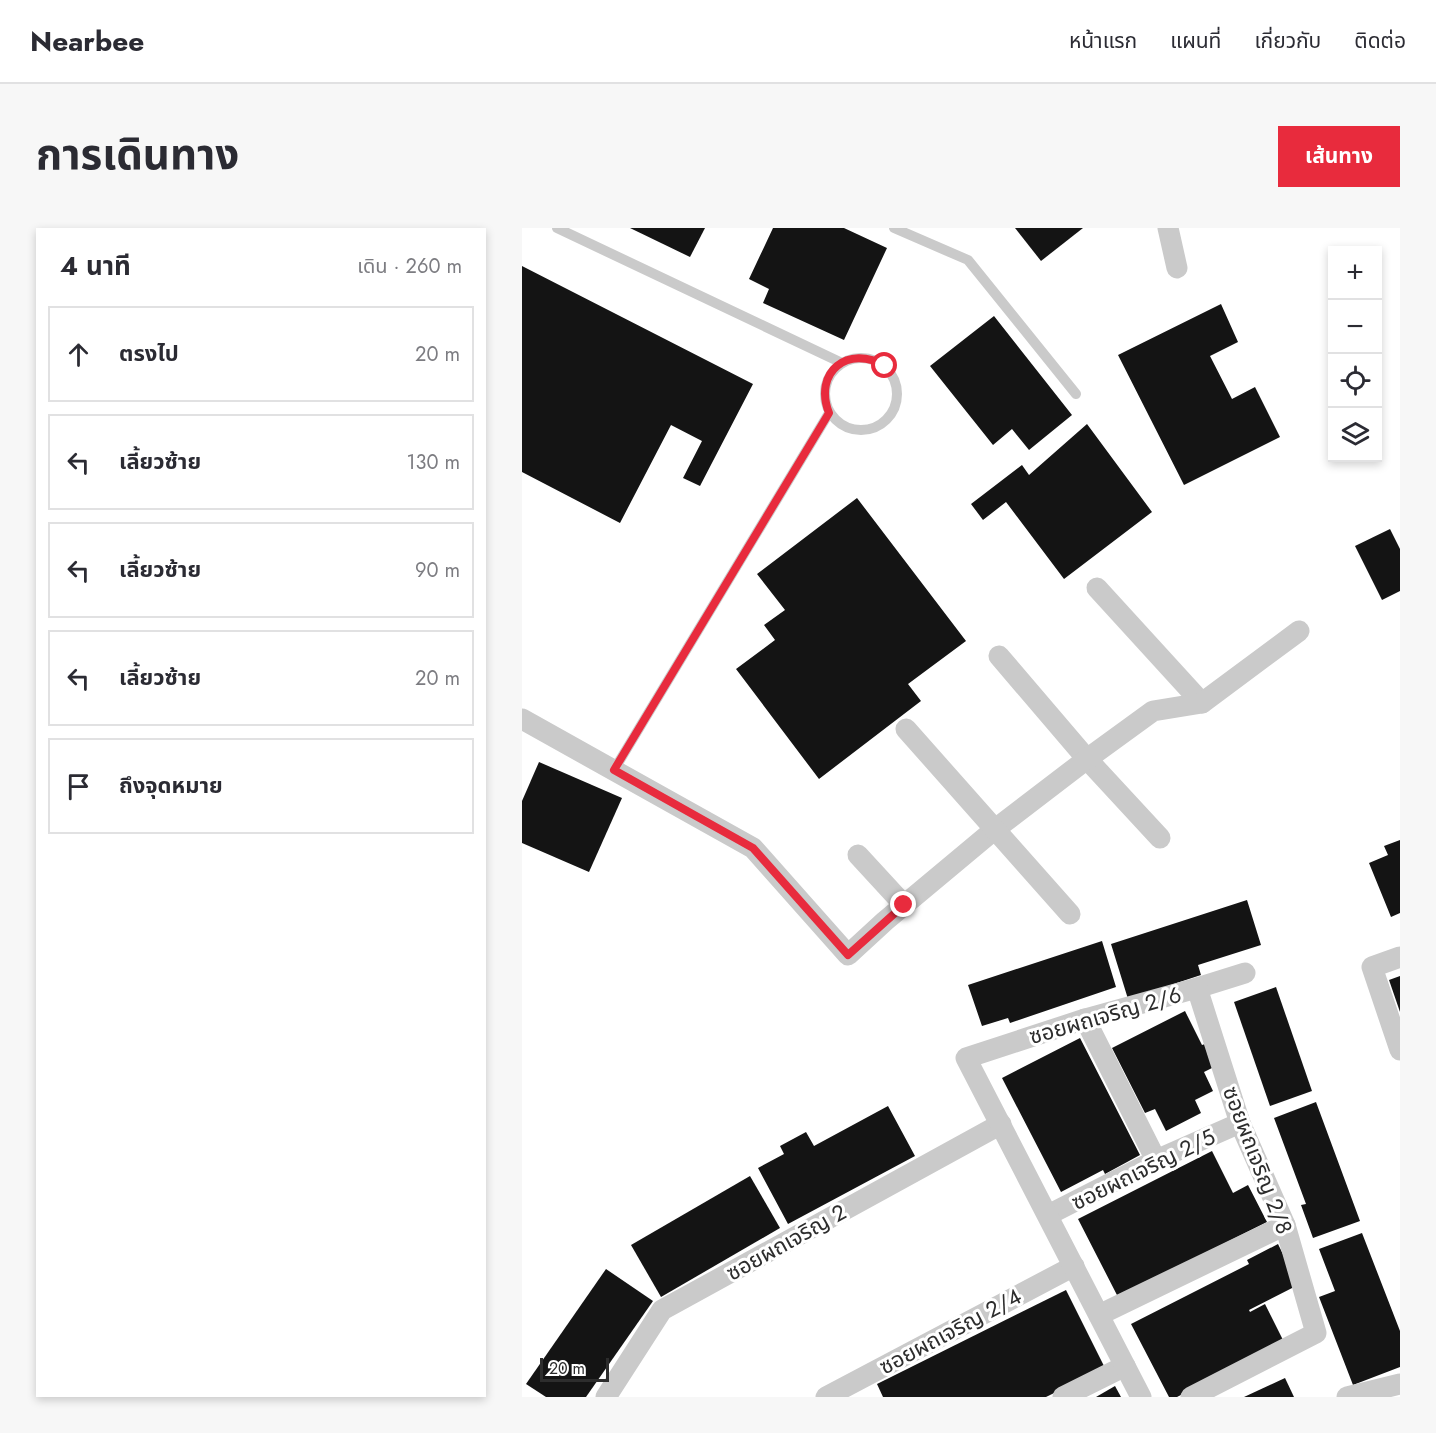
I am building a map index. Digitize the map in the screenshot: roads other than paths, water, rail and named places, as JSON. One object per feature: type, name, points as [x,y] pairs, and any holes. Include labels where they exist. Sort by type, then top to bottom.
[{"type":"street","points":[[1168,228],[1176,268]]},
{"type":"street","points":[[1097,588],[1202,703]]},
{"type":"street","points":[[522,719],[753,848],[848,955],[994,830],[1086,759],[1153,711],[1202,703],[1299,631]]},
{"type":"street","points":[[999,656],[1086,759],[1160,838]]},
{"type":"street","points":[[906,729],[1070,914]]},
{"type":"street","points":[[858,855],[904,905]]},
{"type":"street","points":[[1400,957],[1372,967],[1400,1050]]},
{"type":"street","name":"ซอยผถเจริญ 2/6","points":[[1000,1124],[966,1058],[1084,1019],[1245,973]]},
{"type":"street","name":"ซอยผถเจริญ 2/8","points":[[1191,1397],[1316,1333],[1285,1225],[1240,1123],[1197,988]]},
{"type":"street","points":[[1084,1019],[1156,1160]]},
{"type":"street","name":"ซอยผถเจริญ 2/5","points":[[1048,1215],[1156,1160],[1240,1123]]},
{"type":"street","points":[[1000,1124],[1141,1397]]},
{"type":"street","name":"ซอยผถเจริญ 2","points":[[606,1397],[662,1310],[1000,1124]]},
{"type":"street","points":[[1099,1315],[1285,1225]]},
{"type":"street","name":"ซอยผถเจริญ 2/4","points":[[831,1396],[1074,1266]]},
{"type":"street","points":[[1063,1397],[1125,1366]]},
{"type":"street","points":[[1347,1397],[1400,1384]]},
{"type":"lane","points":[[557,228],[842,363]]},
{"type":"lane","points":[[894,228],[968,260],[1076,394]]},
{"type":"lane","points":[[864,357],[885,366],[892,375],[896,385],[895,408],[889,418],[880,425],[869,429],[847,428],[829,413],[824,391],[833,370],[842,363],[852,358],[864,357]]},
{"type":"lane","points":[[614,770],[829,413]]}]
